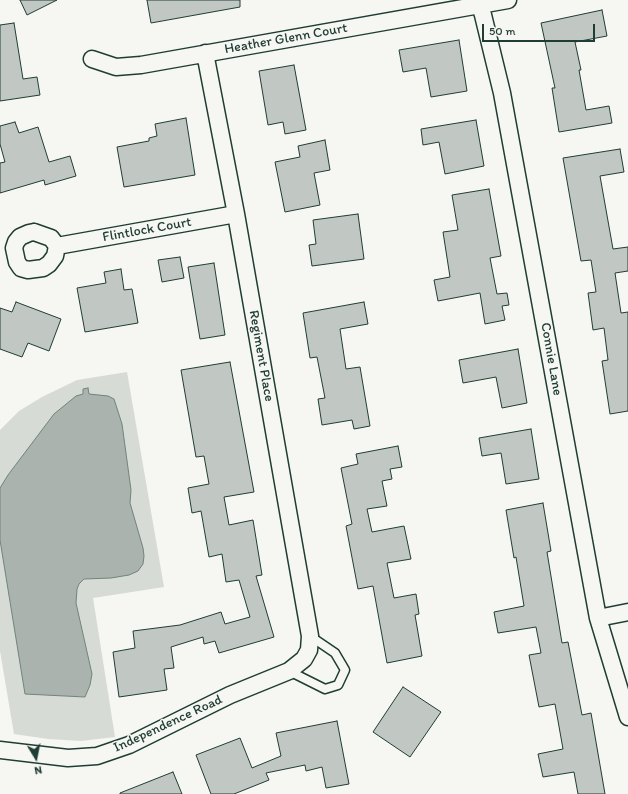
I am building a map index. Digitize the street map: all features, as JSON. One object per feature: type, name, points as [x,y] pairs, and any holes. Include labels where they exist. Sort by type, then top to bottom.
[{"type":"street","name":"Heather Glenn Court","points":[[92,59],[116,67],[141,65],[479,3],[508,0]]},
{"type":"street","name":"Connie Lane","points":[[479,3],[502,93],[598,618],[628,717]]},
{"type":"street","name":"Regiment Place","points":[[206,53],[236,214],[310,636],[309,650],[304,659]]},
{"type":"street","name":"Flintlock Court","points":[[57,246],[236,214]]},
{"type":"street","points":[[598,618],[628,612]]},
{"type":"street","name":"Independence Road","points":[[0,750],[68,758],[96,756],[129,745],[230,695],[289,671],[304,659]]},
{"type":"lane","points":[[289,671],[325,689],[338,685],[345,670],[335,653],[310,636]]},
{"type":"shaded area","points":[[127,372],[164,587],[93,598],[115,737],[81,741],[48,739],[14,734],[0,651],[0,430],[19,411],[42,397],[77,380]]},
{"type":"shaded area","points":[[88,388],[89,394],[108,396],[114,399],[122,424],[131,490],[130,503],[143,548],[143,564],[138,571],[129,575],[111,578],[84,579],[79,584],[76,603],[92,674],[90,685],[85,697],[25,694],[0,540],[0,488],[8,475],[54,414],[76,396],[83,394],[83,389]]},
{"type":"building","points":[[20,0],[57,0],[27,15]]},
{"type":"building","points":[[147,0],[240,0],[240,7],[151,23]]},
{"type":"building","points":[[602,10],[607,36],[575,42],[581,70],[579,70],[586,110],[609,106],[612,123],[559,132],[552,88],[555,88],[541,23]]},
{"type":"building","points":[[14,23],[23,79],[37,77],[40,95],[0,101],[0,25]]},
{"type":"building","points":[[459,40],[467,91],[431,97],[426,68],[403,72],[399,50]]},
{"type":"building","points":[[294,65],[306,130],[285,134],[283,122],[268,125],[259,71]]},
{"type":"building","points":[[186,118],[195,175],[124,187],[117,147],[149,141],[149,138],[157,136],[155,124]]},
{"type":"building","points":[[476,120],[484,166],[445,174],[439,142],[423,145],[421,129]]},
{"type":"building","points":[[15,122],[19,133],[38,127],[49,162],[70,156],[76,176],[45,185],[44,180],[0,193],[0,163],[5,162],[0,144],[0,126]]},
{"type":"building","points":[[325,140],[330,170],[314,173],[320,205],[285,212],[275,162],[300,157],[298,146]]},
{"type":"building","points":[[620,149],[624,172],[600,176],[613,249],[628,247],[628,271],[615,273],[621,313],[628,312],[628,411],[610,414],[602,361],[608,360],[604,328],[593,330],[588,293],[596,292],[591,260],[581,261],[563,158]]},
{"type":"building","points":[[489,189],[501,256],[490,258],[497,294],[507,293],[509,305],[502,306],[505,320],[485,324],[480,293],[438,301],[434,280],[450,277],[443,232],[458,230],[452,195]]},
{"type":"building","points":[[358,214],[364,259],[312,266],[309,245],[316,244],[313,220]]},
{"type":"building","points":[[180,257],[184,278],[162,282],[158,260]]},
{"type":"building","points":[[214,263],[225,335],[200,339],[188,267]]},
{"type":"building","points":[[121,269],[124,290],[132,289],[138,323],[85,332],[77,288],[106,283],[104,272]]},
{"type":"building","points":[[16,302],[61,319],[49,351],[28,343],[22,357],[0,349],[0,308],[12,312]]},
{"type":"building","points":[[364,302],[368,324],[340,329],[346,369],[360,367],[370,426],[354,429],[352,420],[322,425],[318,399],[325,398],[317,357],[310,358],[303,313]]},
{"type":"building","points":[[518,349],[527,403],[502,408],[496,377],[463,383],[459,360]]},
{"type":"building","points":[[230,362],[254,492],[224,497],[229,525],[253,520],[262,575],[256,576],[274,637],[219,653],[215,641],[204,644],[203,637],[171,647],[174,668],[164,669],[167,690],[119,697],[113,652],[135,648],[133,631],[180,625],[221,612],[225,624],[250,617],[239,580],[226,582],[222,554],[209,557],[201,511],[192,513],[188,488],[209,484],[204,456],[196,457],[181,370]]},
{"type":"building","points":[[531,429],[539,479],[506,484],[501,453],[482,456],[479,438]]},
{"type":"building","points":[[398,446],[402,467],[390,469],[392,479],[382,481],[387,506],[367,509],[372,532],[404,526],[411,559],[387,563],[394,598],[416,594],[419,614],[415,615],[422,656],[387,663],[373,586],[358,589],[346,526],[352,524],[341,468],[358,464],[356,454]]},
{"type":"building","points":[[543,503],[551,551],[547,552],[562,643],[568,642],[582,715],[591,713],[605,794],[578,794],[574,772],[543,777],[538,754],[563,749],[555,704],[539,707],[529,655],[541,653],[536,627],[498,633],[494,612],[524,606],[506,510]]},
{"type":"building","points":[[403,687],[441,712],[410,757],[373,732]]},
{"type":"building","points":[[337,721],[349,784],[326,788],[322,767],[306,771],[305,765],[266,773],[269,780],[234,794],[211,794],[196,755],[240,738],[252,768],[281,756],[276,733]]},
{"type":"building","points":[[173,772],[182,794],[120,794],[120,793]]}]
